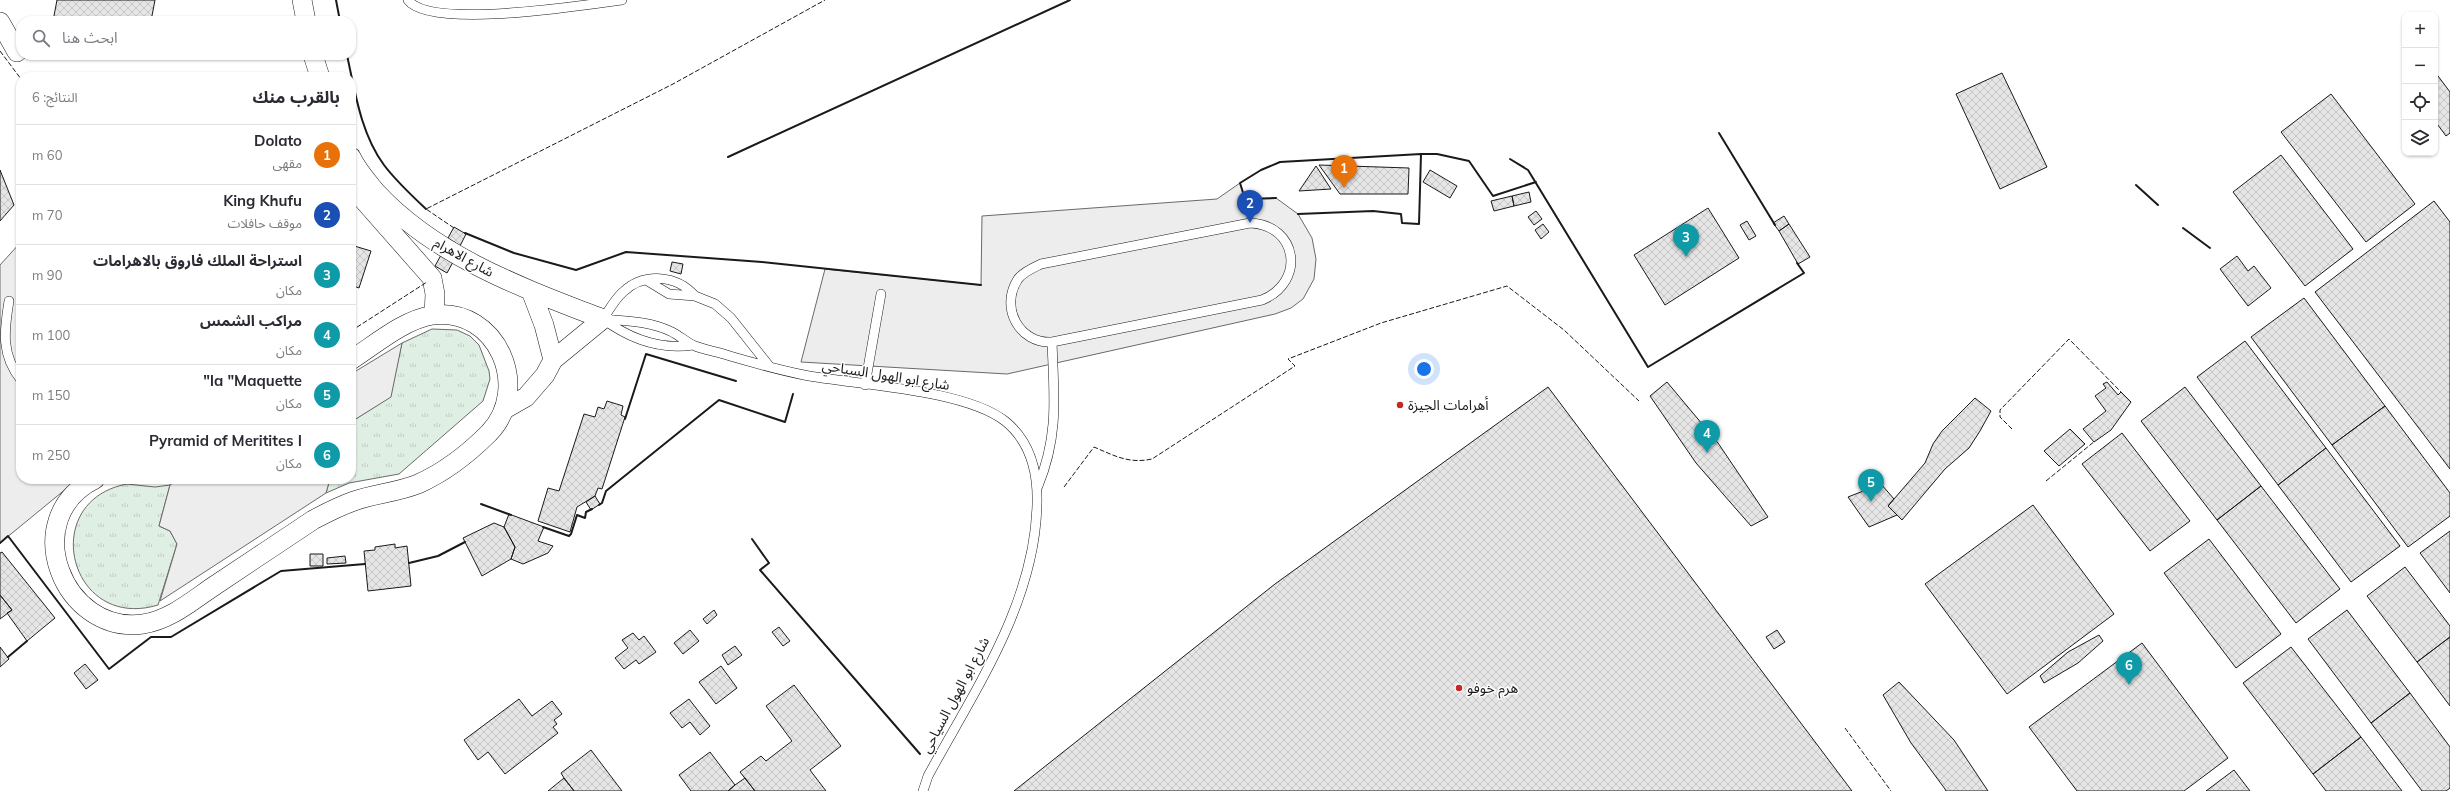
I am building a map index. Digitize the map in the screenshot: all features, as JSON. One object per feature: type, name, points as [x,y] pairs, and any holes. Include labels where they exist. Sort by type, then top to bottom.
[{"type":"street","points":[[302,0],[305,16]]},
{"type":"street","points":[[0,22],[16,49]]},
{"type":"street","points":[[315,60],[318,72]]},
{"type":"street","name":"شارع الاهرام","points":[[356,165],[384,199],[420,231],[451,251],[531,292],[603,319]]},
{"type":"street","points":[[356,188],[358,194],[432,278],[435,294],[434,315]]},
{"type":"street","points":[[531,292],[544,325],[553,360]]},
{"type":"street","points":[[87,484],[79,489],[62,510],[54,537],[56,564],[68,588],[88,608],[113,622],[142,624],[170,615],[313,520],[353,502],[418,484],[438,473],[474,447],[490,432],[504,410],[508,397],[509,378],[499,348],[482,329],[459,317],[434,315],[407,324],[356,357]]},
{"type":"street","points":[[504,410],[517,404],[535,388],[553,360],[603,319]]},
{"type":"lane","points":[[408,0],[421,9],[433,12],[482,15],[622,0]]},
{"type":"lane","points":[[1250,223],[1263,223],[1274,228],[1283,237],[1289,248],[1291,266],[1288,278],[1282,288],[1273,295],[1262,300],[1052,342],[1044,343],[1028,337],[1015,322],[1012,311],[1011,300],[1019,279],[1041,264],[1250,223]]},
{"type":"lane","points":[[603,319],[623,291],[633,284],[646,280],[664,278],[673,280],[682,283],[695,296]]},
{"type":"lane","points":[[646,280],[669,294],[695,296],[715,304],[732,318],[770,367]]},
{"type":"lane","points":[[865,385],[881,294]]},
{"type":"lane","points":[[9,301],[5,327],[6,350],[9,362],[16,372]]},
{"type":"lane","name":"شارع ابو الهول السياحي","points":[[603,319],[629,336],[656,345],[681,347],[693,345]]},
{"type":"lane","name":"شارع ابو الهول السياحي","points":[[603,319],[649,323],[672,332],[693,345],[770,367],[865,385],[918,392],[953,400],[980,408],[1004,420],[1022,440],[1034,464],[1037,488],[1037,527],[1032,555],[1017,603],[993,655],[928,776],[923,791]]},
{"type":"lane","points":[[1037,488],[1047,466],[1053,442],[1055,417],[1052,342]]},
{"type":"green space","points":[[432,329],[457,330],[470,336],[479,345],[489,371],[490,379],[483,401],[399,474],[356,482],[356,419],[390,397],[402,343]]},
{"type":"green space","points":[[127,484],[155,487],[170,485],[159,526],[170,531],[177,544],[158,605],[127,608],[103,600],[85,583],[75,561],[74,537],[81,514],[99,495]]},
{"type":"green space","points":[[329,484],[347,484],[326,493]]},
{"type":"shaded area","points":[[1240,183],[1245,199],[1276,198],[1298,214],[1312,238],[1316,259],[1314,279],[1303,299],[1291,308],[1275,314],[1007,374],[801,362],[825,269],[981,285],[982,216],[1217,199]]},
{"type":"shaded area","points":[[16,247],[16,484],[72,484],[0,543],[0,265]]},
{"type":"shaded area","points":[[402,343],[391,397],[356,419],[356,371]]},
{"type":"shaded area","points":[[329,484],[326,493],[160,601],[177,544],[170,531],[159,526],[170,485]]},
{"type":"building","points":[[57,0],[155,0],[152,16],[54,16]]},
{"type":"building","points":[[2002,73],[2047,167],[2000,189],[1956,94]]},
{"type":"building","points":[[2438,76],[2450,92],[2450,133],[2446,136],[2438,125]]},
{"type":"building","points":[[2331,94],[2415,204],[2366,242],[2281,132]]},
{"type":"building","points":[[2281,155],[2353,249],[2305,286],[2233,192]]},
{"type":"building","points":[[1319,165],[1409,168],[1408,194],[1340,194]]},
{"type":"building","points":[[1316,166],[1331,189],[1299,191]]},
{"type":"building","points":[[0,170],[14,205],[0,221]]},
{"type":"building","points":[[1430,170],[1457,186],[1450,198],[1423,182]]},
{"type":"building","points":[[1529,192],[1531,202],[1514,206],[1512,196]]},
{"type":"building","points":[[1512,196],[1514,206],[1494,211],[1491,201]]},
{"type":"building","points":[[2434,201],[2450,222],[2450,469],[2315,292]]},
{"type":"building","points":[[1708,208],[1739,258],[1665,305],[1634,255]]},
{"type":"building","points":[[1536,211],[1542,219],[1534,225],[1528,217]]},
{"type":"building","points":[[1784,216],[1789,224],[1779,231],[1773,223]]},
{"type":"building","points":[[1747,221],[1756,236],[1749,240],[1740,225]]},
{"type":"building","points":[[1543,224],[1549,232],[1541,239],[1535,230]]},
{"type":"building","points":[[1789,224],[1810,257],[1798,264],[1779,231]]},
{"type":"building","points":[[454,227],[466,234],[460,246],[448,238]]},
{"type":"building","points":[[356,246],[371,251],[359,288],[356,287]]},
{"type":"building","points":[[441,255],[453,262],[447,273],[435,266]]},
{"type":"building","points":[[2237,256],[2248,271],[2254,266],[2271,288],[2248,306],[2220,269]]},
{"type":"building","points":[[672,262],[683,264],[681,274],[670,271]]},
{"type":"building","points":[[2304,298],[2385,406],[2332,445],[2251,337]]},
{"type":"building","points":[[2245,341],[2326,448],[2278,485],[2197,377]]},
{"type":"building","points":[[1667,382],[1718,443],[1768,517],[1751,526],[1696,463],[1650,396]]},
{"type":"building","points":[[2107,382],[2118,395],[2121,392],[2131,402],[2111,430],[2094,442],[2083,429],[2106,411],[2095,396],[2106,388],[2103,384]]},
{"type":"building","name":"هرم خوفو","points":[[1548,387],[1852,791],[1014,791],[1275,584]]},
{"type":"building","points":[[2185,387],[2261,486],[2217,520],[2141,421]]},
{"type":"building","points":[[1975,398],[1991,411],[1980,431],[1969,448],[1945,469],[1902,520],[1888,506],[1925,463],[1933,444],[1942,431]]},
{"type":"building","points":[[607,401],[623,406],[621,415],[625,417],[602,489],[598,488],[595,496],[577,507],[570,532],[538,521],[548,488],[559,491],[584,414],[595,417],[598,407],[604,409]]},
{"type":"building","points":[[2385,406],[2450,493],[2450,516],[2408,547],[2332,445]]},
{"type":"building","points":[[2070,429],[2085,444],[2059,466],[2044,451]]},
{"type":"building","points":[[2122,433],[2190,521],[2150,551],[2082,464]]},
{"type":"building","points":[[2326,448],[2400,546],[2351,582],[2278,485]]},
{"type":"building","points":[[1881,484],[1894,499],[1888,506],[1897,515],[1869,527],[1848,497]]},
{"type":"building","points":[[2261,486],[2340,589],[2296,623],[2217,520]]},
{"type":"building","points":[[595,496],[600,504],[591,510],[586,502]]},
{"type":"building","points":[[2033,505],[2114,614],[2007,694],[1925,584]]},
{"type":"building","points":[[509,514],[544,527],[538,541],[553,546],[548,553],[523,564],[511,559],[515,547],[504,527]]},
{"type":"building","points":[[494,523],[504,527],[515,547],[511,559],[482,576],[463,538]]},
{"type":"building","points":[[2450,531],[2450,593],[2420,553]]},
{"type":"building","points":[[2209,539],[2281,634],[2236,668],[2164,573]]},
{"type":"building","points":[[395,544],[395,548],[407,546],[411,586],[368,591],[364,551],[375,550],[375,547]]},
{"type":"building","points":[[2,552],[55,618],[27,641],[7,613],[12,610],[0,595],[0,553]]},
{"type":"building","points":[[310,554],[323,554],[323,566],[310,566]]},
{"type":"building","points":[[345,556],[346,563],[327,564],[327,558]]},
{"type":"building","points":[[2405,567],[2450,626],[2450,637],[2417,662],[2367,596]]},
{"type":"building","points":[[0,595],[12,610],[0,619]]},
{"type":"building","points":[[714,610],[717,615],[707,624],[703,619]]},
{"type":"building","points":[[2347,610],[2410,693],[2371,723],[2308,639]]},
{"type":"building","points":[[779,627],[790,641],[783,646],[772,632]]},
{"type":"building","points":[[690,630],[699,641],[683,654],[674,643]]},
{"type":"building","points":[[1777,630],[1785,642],[1774,649],[1766,637]]},
{"type":"building","points":[[633,633],[639,640],[644,636],[656,652],[639,664],[636,660],[624,669],[615,658],[628,648],[622,640]]},
{"type":"building","points":[[2099,635],[2103,641],[2078,663],[2044,683],[2040,676],[2068,652]]},
{"type":"building","points":[[2450,637],[2450,706],[2417,662]]},
{"type":"building","points":[[2142,643],[2228,758],[2184,791],[2077,791],[2029,727]]},
{"type":"building","points":[[735,646],[742,655],[728,665],[722,655]]},
{"type":"building","points":[[0,647],[9,659],[0,667]]},
{"type":"building","points":[[2291,647],[2361,737],[2313,774],[2243,683]]},
{"type":"building","points":[[85,664],[98,680],[86,689],[74,673]]},
{"type":"building","points":[[721,666],[737,688],[716,704],[699,682]]},
{"type":"building","points":[[1899,682],[1954,740],[1988,791],[1946,791],[1911,743],[1883,695]]},
{"type":"building","points":[[794,685],[841,746],[810,770],[826,791],[755,791],[740,772],[761,756],[766,761],[792,741],[766,706]]},
{"type":"building","points":[[2410,693],[2450,747],[2450,788],[2446,791],[2422,791],[2371,723]]},
{"type":"building","points":[[519,699],[532,716],[552,701],[562,714],[554,720],[557,724],[553,727],[558,733],[505,774],[488,752],[478,760],[464,740]]},
{"type":"building","points":[[689,699],[710,726],[700,735],[690,722],[682,728],[670,713]]},
{"type":"building","points":[[2361,737],[2402,791],[2326,791],[2313,774]]},
{"type":"building","points":[[591,750],[622,791],[574,791],[564,778],[561,773]]},
{"type":"building","points":[[710,752],[735,785],[728,791],[691,791],[679,775]]},
{"type":"building","points":[[2234,770],[2250,791],[2206,791]]},
{"type":"building","points":[[564,778],[574,791],[548,791]]},
{"type":"building","points":[[745,778],[755,791],[728,791],[735,785]]},
{"type":"fence","points":[[454,228],[426,209],[673,84],[825,0]]},
{"type":"fence","points":[[0,51],[16,72]]},
{"type":"fence","points":[[356,328],[427,282]]},
{"type":"fence","points":[[1064,487],[1094,447],[1129,460],[1152,459],[1295,366],[1288,359],[1381,323],[1507,286],[1564,330],[1639,401]]},
{"type":"fence","points":[[2012,429],[2000,417],[2000,410],[2069,339],[2122,393]]},
{"type":"fence","points":[[2046,481],[2095,441]]},
{"type":"fence","points":[[1845,728],[1891,791]]},
{"type":"wall","points":[[336,0],[339,16]]},
{"type":"wall","points":[[728,157],[1070,0]]},
{"type":"wall","points":[[348,60],[351,72]]},
{"type":"wall","points":[[356,98],[364,126],[376,153],[394,177],[426,209]]},
{"type":"wall","points":[[1719,133],[1775,225]]},
{"type":"wall","points":[[1421,154],[1437,154],[1469,161],[1493,196],[1536,182]]},
{"type":"wall","points":[[1276,198],[1245,199],[1240,183],[1261,170],[1280,162],[1421,154],[1419,224],[1402,223],[1401,214],[1373,211],[1298,214]]},
{"type":"wall","points":[[1510,159],[1528,170],[1648,367],[1804,273],[1797,263]]},
{"type":"wall","points":[[2136,185],[2158,205]]},
{"type":"wall","points":[[2183,228],[2210,248]]},
{"type":"wall","points":[[465,233],[514,253],[576,270],[626,252],[762,262],[981,285]]},
{"type":"wall","points":[[625,419],[646,354],[736,381]]},
{"type":"wall","points":[[599,505],[602,503],[606,491],[719,400],[785,422],[793,394]]},
{"type":"wall","points":[[481,504],[511,515]]},
{"type":"wall","points":[[543,527],[569,536],[577,515],[585,518],[586,512],[592,509]]},
{"type":"wall","points":[[0,543],[8,536],[109,669],[151,637],[171,637],[281,571],[365,564]]},
{"type":"wall","points":[[752,539],[769,563],[760,570],[920,754]]},
{"type":"wall","points":[[409,563],[438,556],[465,542]]},
{"type":"wall","points":[[8,657],[27,641]]},
{"type":"place","name":"Dolato","points":[[1344,188]]},
{"type":"place","name":"King Khufu","points":[[1250,223]]},
{"type":"place","name":"استراحة الملك فاروق بالاهرامات","points":[[1686,257]]},
{"type":"place","name":"أهرامات الجيزة","points":[[1400,405]]},
{"type":"place","name":"مراكب الشمس","points":[[1707,453]]},
{"type":"place","name":"la \"Maquette\"","points":[[1871,502]]},
{"type":"place","name":"Pyramid of Meritites I","points":[[2129,685]]},
{"type":"place","name":"هرم خوفو","points":[[1459,688]]}]
